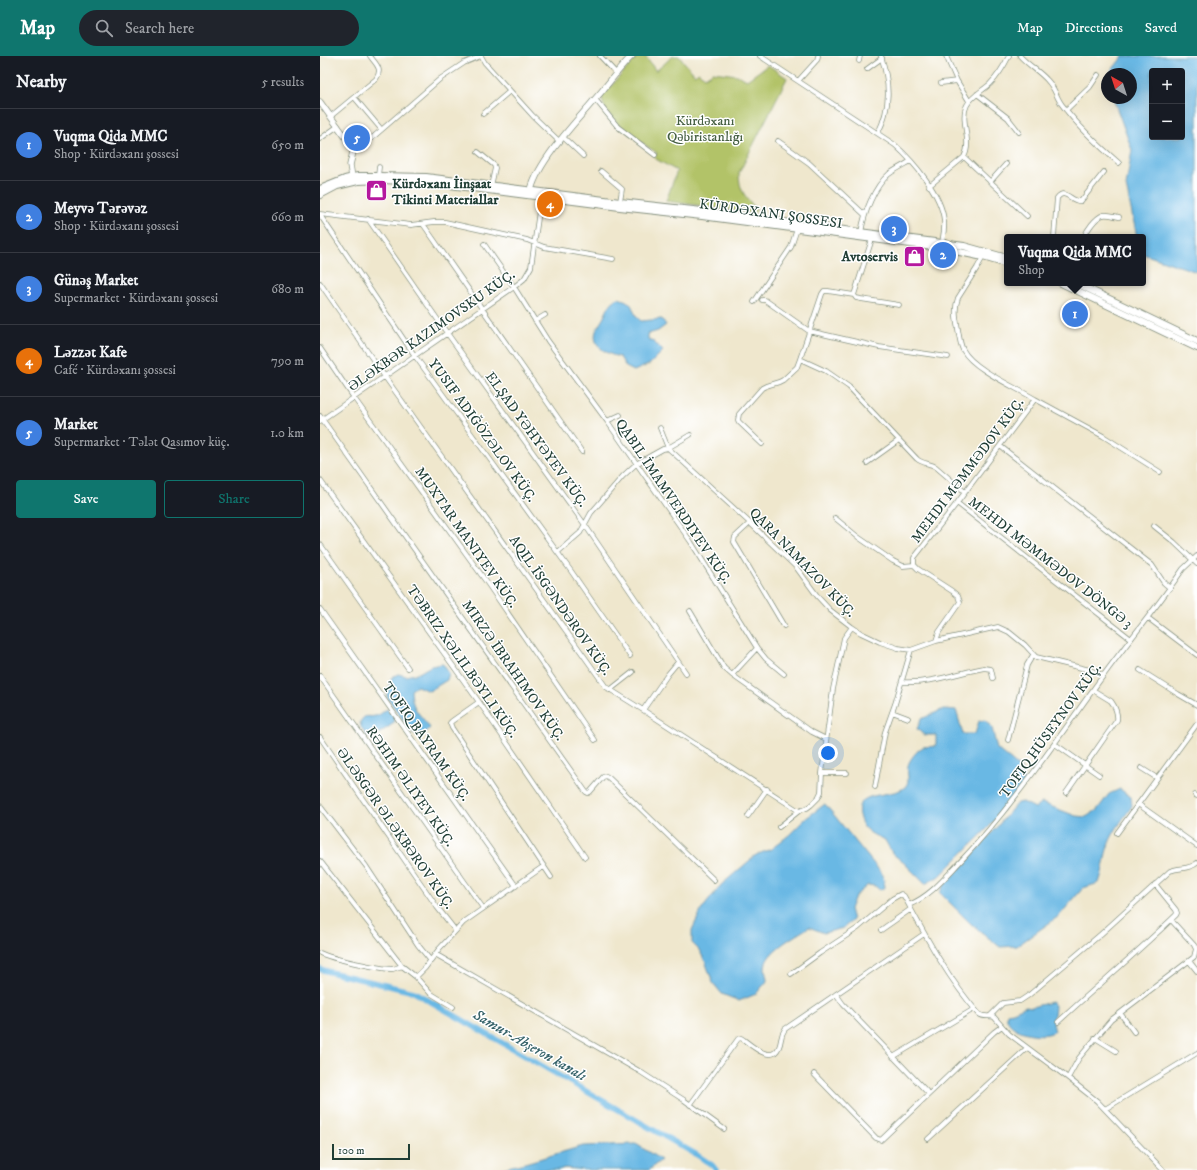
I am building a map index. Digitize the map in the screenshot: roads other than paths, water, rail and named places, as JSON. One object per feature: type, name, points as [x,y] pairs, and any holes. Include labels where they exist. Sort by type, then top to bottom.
[{"type":"main road","points":[[320,190],[336,182],[378,176],[426,177],[492,186],[531,193],[541,197],[702,213],[797,229],[872,239],[941,246],[964,246],[1004,257]]},
{"type":"main road","points":[[320,195],[352,180],[426,182],[620,202],[861,233],[941,246],[1004,263]]},
{"type":"main road","points":[[1067,286],[1197,348]]},
{"type":"main road","points":[[1082,286],[1197,341]]},
{"type":"street","points":[[331,116],[376,79],[380,71],[370,56]]},
{"type":"street","points":[[353,152],[364,145],[440,79],[469,58],[481,56],[485,63],[533,116],[583,156]]},
{"type":"street","points":[[600,56],[616,74]]},
{"type":"street","points":[[531,193],[533,181],[539,169],[595,99],[632,56]]},
{"type":"street","points":[[760,56],[878,133],[895,145],[911,161],[929,186],[943,215],[944,226],[941,246]]},
{"type":"street","points":[[798,81],[817,60],[818,56]]},
{"type":"street","points":[[859,61],[860,56]]},
{"type":"street","points":[[946,56],[957,81],[970,101]]},
{"type":"street","points":[[929,186],[967,153],[968,146],[965,110],[970,101],[996,77],[1009,56]]},
{"type":"street","points":[[1020,56],[1047,80],[1057,93],[1066,110],[1101,148],[1119,163]]},
{"type":"street","points":[[867,69],[881,57],[888,86],[884,119],[878,133]]},
{"type":"street","points":[[1066,110],[1090,87],[1098,75]]},
{"type":"street","points":[[941,83],[957,81]]},
{"type":"street","points":[[483,114],[510,91]]},
{"type":"street","points":[[977,94],[1008,118],[1019,132]]},
{"type":"street","points":[[354,97],[382,129]]},
{"type":"street","points":[[595,99],[618,127],[655,155]]},
{"type":"street","points":[[320,102],[351,142],[353,152],[350,165],[352,180]]},
{"type":"street","points":[[320,139],[338,126]]},
{"type":"street","points":[[778,141],[809,163],[865,215]]},
{"type":"street","points":[[478,152],[494,165],[495,168],[492,186]]},
{"type":"street","points":[[964,157],[1027,216]]},
{"type":"street","points":[[861,233],[865,215],[879,185],[890,174],[911,161]]},
{"type":"street","points":[[990,182],[1006,164]]},
{"type":"street","points":[[378,176],[379,167]]},
{"type":"street","points":[[600,171],[622,188],[620,202]]},
{"type":"street","points":[[1054,234],[1057,198],[1062,194],[1065,194],[1076,201],[1081,201],[1104,172]]},
{"type":"street","points":[[321,419],[385,377],[524,279],[529,272],[535,243],[541,197]]},
{"type":"street","points":[[320,215],[368,219],[411,225],[445,222],[527,240],[544,247],[614,259]]},
{"type":"street","points":[[320,215],[415,356],[558,552],[630,656]]},
{"type":"street","points":[[1086,234],[1092,224],[1100,217],[1105,215],[1119,217]]},
{"type":"street","name":"ELŞAD YƏHYƏYEV KÜÇ.","points":[[368,219],[447,333],[586,525],[686,673]]},
{"type":"street","points":[[423,224],[582,452]]},
{"type":"street","points":[[754,302],[791,247],[797,229]]},
{"type":"street","points":[[854,295],[872,239]]},
{"type":"street","name":"QABIL İMAMVERDIYEV KÜÇ.","points":[[484,244],[514,287],[548,341],[607,421],[691,542],[757,648],[766,659],[784,674]]},
{"type":"street","name":"MEHDI MƏMMƏDOV KÜÇ.","points":[[936,641],[939,632],[960,602],[958,596],[952,591],[918,569],[914,564],[914,558],[1035,399],[978,366],[964,351],[961,345],[955,315],[956,304],[958,298],[983,257]]},
{"type":"street","name":"AQIL İSGƏNDƏROV KÜÇ.","points":[[320,283],[385,377],[604,684],[610,690],[767,789],[799,811]]},
{"type":"street","points":[[762,444],[739,422],[739,414],[762,388],[779,382],[797,367],[822,294],[824,292],[854,295],[856,298],[898,305]]},
{"type":"street","points":[[762,300],[765,300],[809,332],[879,347],[948,357]]},
{"type":"street","points":[[535,322],[545,315]]},
{"type":"street","name":"MUXTAR MANIYEV KÜÇ.","points":[[320,348],[354,398],[485,580],[595,740]]},
{"type":"street","points":[[800,359],[826,371],[849,387],[917,459],[921,462],[932,464],[965,492]]},
{"type":"street","points":[[1035,399],[1103,436],[1160,472]]},
{"type":"street","points":[[607,421],[620,414]]},
{"type":"street","name":"MIRZƏ İBRAHIMOV KÜÇ.","points":[[321,419],[586,792],[590,792],[603,777],[606,776],[609,778],[714,880]]},
{"type":"street","points":[[660,428],[668,448]]},
{"type":"street","points":[[558,552],[580,533],[586,525],[591,513],[614,486],[636,464],[690,435]]},
{"type":"street","points":[[867,463],[899,440]]},
{"type":"street","points":[[1000,446],[1152,565],[1164,583],[1170,588]]},
{"type":"street","name":"QARA NAMAZOV KÜÇ.","points":[[668,448],[799,570],[818,597],[830,610],[852,627],[880,642],[898,648],[911,650]]},
{"type":"street","name":"TƏBRIZ XƏLILBƏYLI KÜÇ.","points":[[320,480],[479,702],[585,857]]},
{"type":"street","name":"MEHDI MƏMMƏDOV DÖNGƏ 3","points":[[957,503],[1131,639]]},
{"type":"street","points":[[835,518],[858,537],[893,562],[903,566],[914,564]]},
{"type":"street","points":[[750,523],[735,537],[734,542],[784,626]]},
{"type":"street","points":[[1154,526],[1174,542],[1197,564]]},
{"type":"street","points":[[320,544],[408,668]]},
{"type":"street","name":"TOFIQ HÜSEYNOV KÜÇ.","points":[[881,930],[931,892],[982,839],[1011,804],[1103,675],[1148,618],[1183,569],[1197,556]]},
{"type":"street","name":"TOFIQ BAYRAM KÜÇ.","points":[[320,609],[516,886]]},
{"type":"street","points":[[690,611],[724,668],[732,676],[812,732],[826,739]]},
{"type":"street","points":[[1148,618],[1197,655]]},
{"type":"street","points":[[779,827],[799,811],[811,805],[820,795],[833,689],[846,633],[852,627]]},
{"type":"street","points":[[874,786],[885,732],[911,650],[936,641],[998,627],[1003,628],[1014,636],[1025,645],[1033,655],[1040,659],[1090,670],[1103,675]]},
{"type":"street","points":[[732,676],[757,648]]},
{"type":"street","points":[[1008,740],[1027,666],[1033,655]]},
{"type":"street","points":[[643,710],[678,662]]},
{"type":"street","points":[[902,682],[932,680],[984,668],[991,668],[993,678]]},
{"type":"street","points":[[1140,670],[1197,704]]},
{"type":"street","points":[[610,690],[633,672]]},
{"type":"street","name":"RƏHIM ƏLIYEV KÜÇ.","points":[[320,676],[484,908]]},
{"type":"street","points":[[1066,793],[1117,720],[1114,703],[1093,690]]},
{"type":"street","points":[[479,702],[452,721],[450,723],[452,728],[551,877]]},
{"type":"street","points":[[892,712],[908,718]]},
{"type":"street","points":[[1117,833],[1197,724]]},
{"type":"street","name":"ƏLƏSGƏR ƏLƏKBƏROV KÜÇ.","points":[[320,737],[437,907],[456,930]]},
{"type":"street","points":[[1055,744],[1099,775]]},
{"type":"street","points":[[1141,768],[1156,778]]},
{"type":"street","points":[[822,773],[848,773]]},
{"type":"street","points":[[748,816],[767,789]]},
{"type":"street","points":[[1138,804],[1197,846]]},
{"type":"street","points":[[320,806],[366,866],[418,945],[431,961]]},
{"type":"street","points":[[320,861],[402,966],[416,977],[430,993],[453,1007]]},
{"type":"street","points":[[990,1016],[1003,1003],[1020,1001],[1029,995],[1174,869],[1189,868],[1197,863]]},
{"type":"street","points":[[416,977],[426,968],[435,954],[464,922],[544,866]]},
{"type":"street","points":[[1058,1022],[1085,996],[1126,962],[1177,913],[1155,884]]},
{"type":"street","points":[[791,974],[858,928],[901,894],[904,896],[924,934],[953,980],[981,1016],[994,1017],[1027,1048],[1068,1078],[1105,1109],[1163,1170]]},
{"type":"street","points":[[1068,1078],[1079,1058],[1111,1020],[1194,956],[1196,949],[1194,945],[1171,920]]},
{"type":"street","points":[[690,1105],[738,1039],[741,1038],[764,1054],[771,1054],[776,1051],[779,1046],[782,1033],[785,1029],[924,934]]},
{"type":"street","points":[[320,953],[379,967],[393,969],[402,966]]},
{"type":"street","points":[[435,954],[639,1071],[724,1129]]},
{"type":"street","points":[[1189,960],[1197,971]]},
{"type":"street","points":[[836,994],[843,1004],[929,1094]]},
{"type":"street","points":[[893,1057],[974,1008]]},
{"type":"street","points":[[1120,1013],[1134,1032]]},
{"type":"street","points":[[814,1074],[878,1140],[883,1138],[1002,1026]]},
{"type":"street","points":[[1095,1038],[1116,1050]]},
{"type":"street","points":[[928,1139],[1027,1048]]},
{"type":"street","points":[[1105,1109],[1197,1053]]},
{"type":"water","points":[[1123,56],[1197,56],[1197,272],[1146,255],[1146,234],[1136,234],[1126,186],[1132,150],[1115,104],[1137,104],[1137,68],[1114,68]]},
{"type":"water","points":[[618,298],[628,302],[631,305],[635,314],[641,321],[662,319],[666,325],[658,331],[648,334],[648,339],[653,341],[663,351],[650,364],[634,371],[626,367],[620,357],[606,352],[598,346],[596,342],[596,331],[613,301]]},
{"type":"water","points":[[443,664],[449,673],[447,680],[429,691],[417,686],[411,690],[413,703],[417,711],[430,728],[425,733],[416,735],[410,730],[387,697],[387,691],[392,677],[398,674],[406,676],[419,673],[431,666]]},
{"type":"water","points":[[387,709],[394,717],[394,723],[375,736],[368,737],[361,727],[360,722],[362,719],[365,717],[377,716]]},
{"type":"water","points":[[944,709],[956,710],[963,734],[975,734],[979,721],[985,720],[992,728],[997,749],[1019,767],[1024,774],[1023,784],[989,827],[941,875],[925,884],[892,853],[885,840],[864,827],[860,819],[859,809],[861,803],[866,798],[899,791],[907,785],[908,766],[914,755],[923,747],[936,746],[936,735],[924,735],[917,729],[921,719]]},
{"type":"water","points":[[1120,789],[1131,797],[1132,806],[1111,838],[1099,883],[1083,888],[1059,916],[1017,946],[1000,947],[970,923],[940,893],[943,886],[980,847],[1017,803],[1023,802],[1035,808],[1042,803],[1076,816],[1086,817],[1097,810],[1109,794]]},
{"type":"water","points":[[825,804],[883,875],[885,887],[880,890],[875,886],[868,885],[855,896],[850,909],[853,920],[843,928],[824,933],[809,927],[782,944],[775,950],[766,962],[765,968],[767,981],[756,994],[739,1001],[722,994],[713,983],[705,961],[699,950],[692,943],[692,930],[702,909],[721,885],[756,855],[771,849],[789,835],[805,819]]},
{"type":"water","points":[[1051,1002],[1055,1005],[1053,1021],[1055,1031],[1050,1034],[1042,1035],[1025,1032],[1011,1025],[1007,1020],[1007,1013],[1026,1006],[1032,1007]]},
{"type":"water","points":[[636,1144],[661,1160],[649,1170],[584,1170],[565,1168],[558,1170],[495,1170],[583,1146]]},
{"type":"waterway","name":"Samur-Abşeron kanalı","points":[[320,969],[414,992],[697,1155],[712,1165],[716,1170]]},
{"type":"place","name":"Market","points":[[357,138]]},
{"type":"place","name":"Kürdəxanı İinşaat Tikinti Materiallar","points":[[376,191]]},
{"type":"place","name":"Ləzzət Kafe","points":[[550,204]]},
{"type":"place","name":"Günəş Market","points":[[894,229]]},
{"type":"place","name":"Meyvə Tərəvəz","points":[[943,255]]},
{"type":"place","name":"Avtoservis","points":[[914,256]]},
{"type":"place","name":"Vuqma Qida MMC","points":[[1075,314]]},
{"type":"park label","name":"Kürdəxanı Qəbiristanlığı","points":[[705,128]]}]
